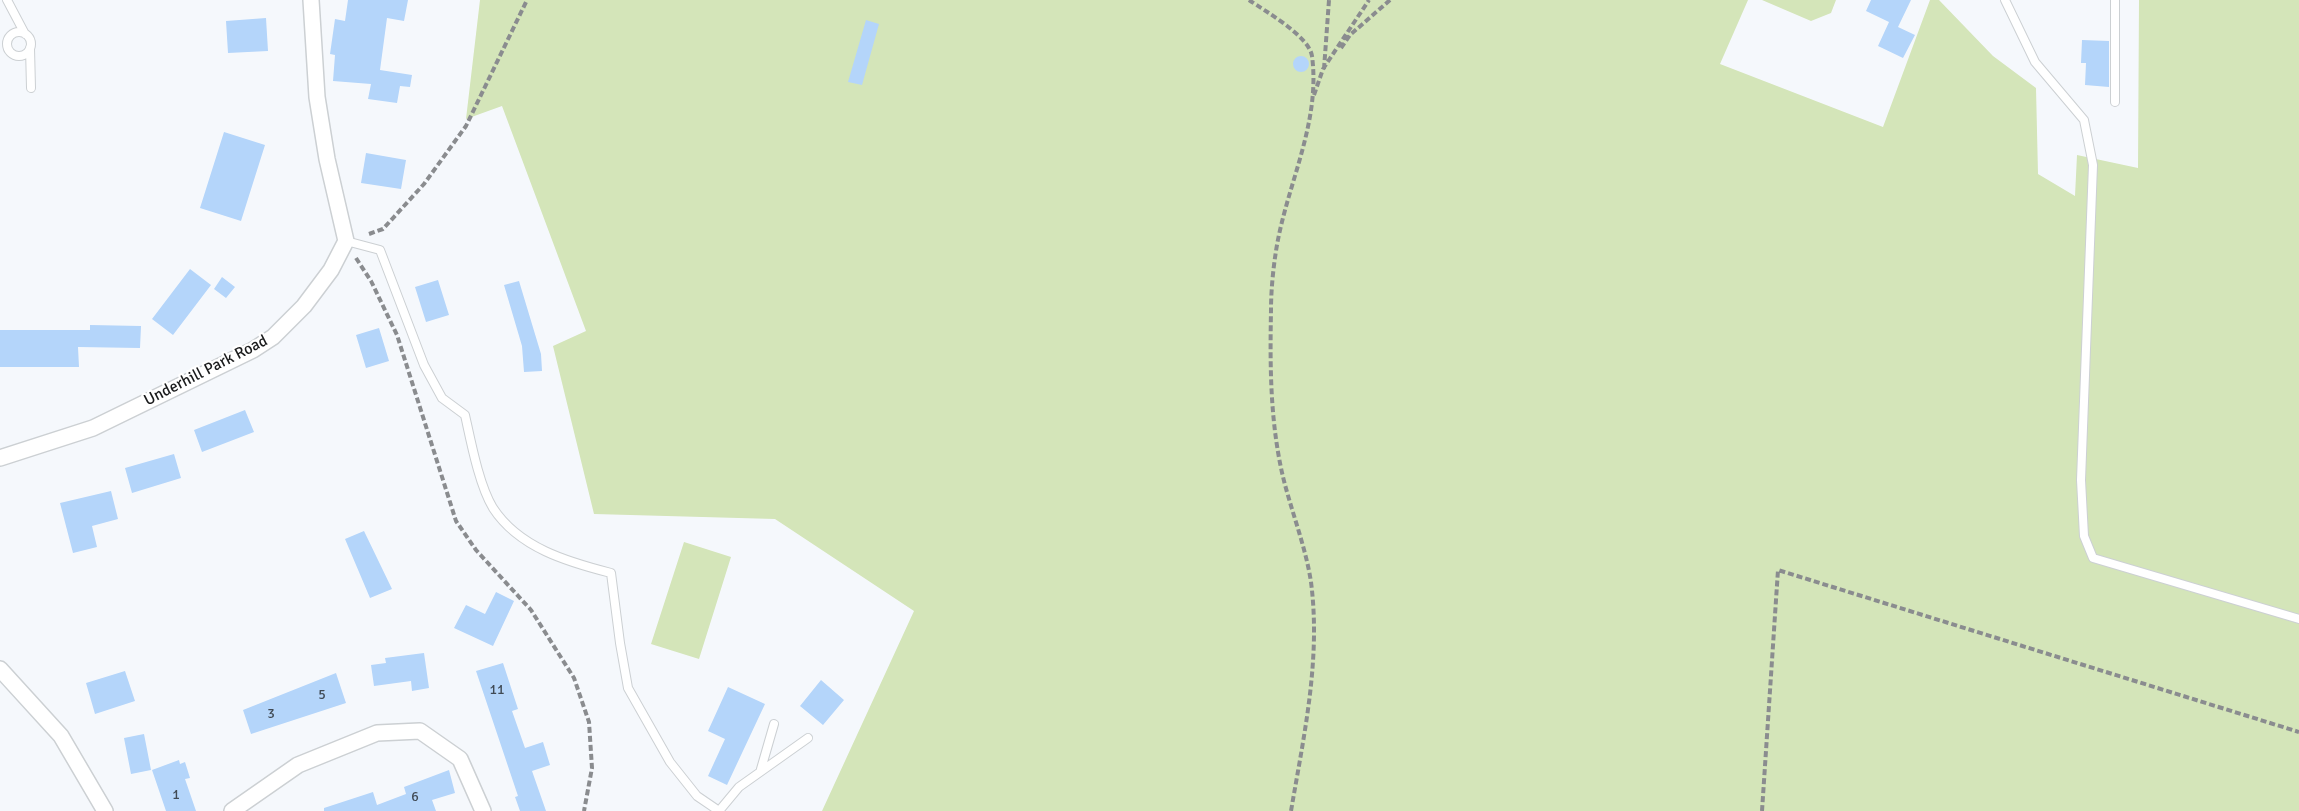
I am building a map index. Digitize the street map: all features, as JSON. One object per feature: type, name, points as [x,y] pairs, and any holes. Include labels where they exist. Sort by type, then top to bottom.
[{"type":"street","points":[[311,0],[317,96],[327,159],[346,241]]},
{"type":"street","name":"Underhill Park Road","points":[[0,458],[93,428],[273,337],[304,306],[331,270],[346,241]]},
{"type":"street","points":[[0,669],[61,736],[105,811]]},
{"type":"street","points":[[232,811],[298,765],[377,733],[420,731],[460,759],[483,811]]},
{"type":"lane","points":[[7,0],[30,40],[31,88]]},
{"type":"lane","points":[[2005,0],[2035,62],[2084,120],[2089,138],[2093,165],[2081,480],[2084,536],[2093,558],[2299,619]]},
{"type":"lane","points":[[2115,0],[2115,102]]},
{"type":"lane","points":[[25,34],[16,32],[10,36],[8,50],[13,55],[21,56],[30,48]]},
{"type":"lane","points":[[346,241],[380,250],[428,373],[442,398],[465,415],[475,460],[493,508],[525,541],[569,562],[611,573],[628,688],[670,762],[696,796],[719,811],[739,787],[807,738]]},
{"type":"lane","points":[[761,769],[774,724]]},
{"type":"path","points":[[527,0],[466,126],[424,184],[383,229],[346,241],[371,281],[397,335],[456,521],[476,550],[531,610],[574,678],[589,722],[592,768],[584,811]]},
{"type":"path","points":[[1249,0],[1269,11],[1305,44],[1312,54],[1312,100],[1307,130],[1276,250],[1271,308],[1271,412],[1281,468],[1311,580],[1315,638],[1312,684],[1291,811]]},
{"type":"path","points":[[1323,69],[1329,0]]},
{"type":"path","points":[[1312,100],[1323,69],[1369,0]]},
{"type":"path","points":[[1323,69],[1350,35],[1390,0]]},
{"type":"path","points":[[1761,811],[1778,570],[2299,732]]},
{"type":"green space","points":[[480,0],[1748,0],[1720,64],[1883,127],[1930,0],[1939,0],[1993,56],[2036,88],[2038,174],[2075,196],[2077,155],[2138,168],[2139,0],[2299,0],[2299,811],[822,811],[914,611],[775,519],[594,514],[553,346],[586,331],[502,106],[466,119]]},
{"type":"green space","points":[[1762,0],[1836,0],[1831,13],[1811,21]]},
{"type":"green space","points":[[684,542],[731,557],[699,659],[651,644]]},
{"type":"building","points":[[348,0],[408,0],[404,21],[387,18],[380,70],[412,75],[410,87],[400,86],[397,103],[368,99],[371,84],[333,81],[335,55],[330,54],[335,19],[345,21]]},
{"type":"building","points":[[1871,0],[1911,0],[1898,27],[1915,35],[1903,58],[1878,46],[1889,22],[1866,11]]},
{"type":"building","points":[[266,18],[268,51],[228,53],[226,21]]},
{"type":"building","points":[[866,20],[879,24],[862,85],[848,82]]},
{"type":"building","points":[[2082,40],[2109,41],[2109,87],[2085,85],[2086,63],[2081,63]]},
{"type":"building","points":[[1298,56],[1304,56],[1309,64],[1307,70],[1298,72],[1293,67],[1293,61]]},
{"type":"building","points":[[224,132],[265,145],[241,221],[200,208]]},
{"type":"building","points":[[366,153],[406,160],[401,189],[361,183]]},
{"type":"building","points":[[190,269],[211,285],[173,335],[152,319]]},
{"type":"building","points":[[222,277],[235,287],[226,298],[214,289]]},
{"type":"building","points":[[438,280],[449,315],[426,322],[415,287]]},
{"type":"building","points":[[519,281],[541,354],[542,371],[524,372],[522,346],[504,285]]},
{"type":"building","points":[[90,325],[141,326],[140,348],[78,347],[79,367],[0,367],[0,330],[90,330]]},
{"type":"building","points":[[379,328],[389,361],[366,368],[356,335]]},
{"type":"building","points":[[245,410],[254,432],[202,452],[194,430]]},
{"type":"building","points":[[174,454],[181,478],[132,493],[125,468]]},
{"type":"building","points":[[111,491],[118,519],[92,526],[97,547],[73,553],[60,503]]},
{"type":"building","points":[[364,531],[392,589],[370,598],[345,539]]},
{"type":"building","points":[[496,592],[514,601],[493,646],[454,628],[466,605],[485,614]]},
{"type":"building","points":[[424,653],[429,688],[412,691],[411,681],[374,686],[371,665],[386,663],[385,658]]},
{"type":"building","points":[[503,663],[518,709],[512,711],[525,748],[543,742],[550,765],[532,771],[546,811],[520,811],[515,797],[518,796],[476,671]]},
{"type":"building","points":[[125,671],[135,701],[95,714],[86,683]]},
{"type":"building","points":[[336,673],[346,703],[251,734],[243,710]]},
{"type":"building","points":[[821,680],[844,700],[823,725],[800,706]]},
{"type":"building","points":[[728,687],[765,704],[727,785],[708,776],[725,739],[708,731]]},
{"type":"building","points":[[144,734],[151,770],[131,774],[124,738]]},
{"type":"building","points":[[179,760],[180,764],[185,762],[190,778],[185,779],[196,811],[166,811],[152,770]]},
{"type":"building","points":[[449,770],[455,793],[432,800],[436,811],[324,811],[324,808],[373,792],[377,805],[406,794],[404,787]]}]
